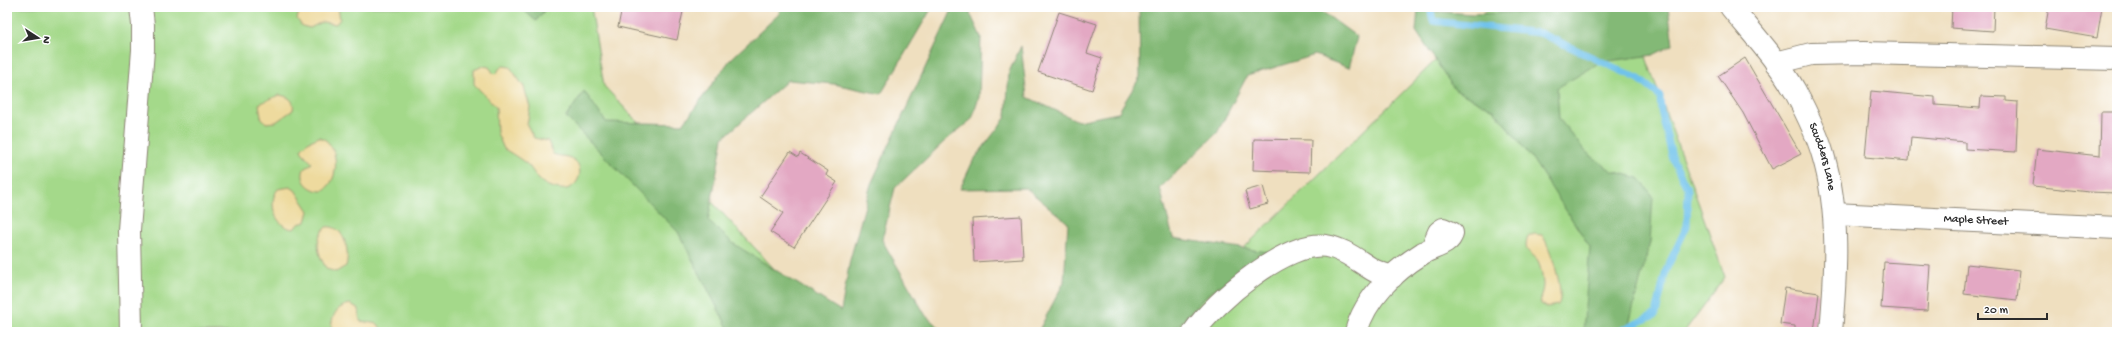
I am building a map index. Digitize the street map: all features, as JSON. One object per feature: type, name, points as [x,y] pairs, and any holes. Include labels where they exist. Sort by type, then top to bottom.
[{"type":"street","points":[[131,332],[129,230],[143,50],[141,7]]},
{"type":"street","name":"Scudders Lane","points":[[1731,7],[1776,63],[1794,91],[1823,153],[1831,186],[1834,214],[1834,288],[1831,332]]},
{"type":"street","points":[[1776,63],[1811,54],[1863,53],[2117,59]]},
{"type":"street","name":"Maple Street","points":[[1834,214],[2117,228]]},
{"type":"street","points":[[1194,332],[1210,312],[1240,286],[1266,267],[1293,252],[1311,246],[1325,246],[1338,249],[1375,271],[1392,277]]},
{"type":"street","points":[[1356,332],[1366,308],[1380,288],[1414,259],[1432,248]]},
{"type":"green space","points":[[7,7],[591,7],[604,86],[833,332],[7,332]]},
{"type":"green space","points":[[520,7],[547,7],[536,21]]},
{"type":"green space","points":[[780,7],[930,7],[930,11],[881,94],[834,84],[788,80],[723,138],[708,221],[734,244],[841,311],[850,260],[871,184],[952,10],[969,11],[981,37],[979,97],[972,119],[945,141],[895,188],[882,240],[926,316],[944,332],[730,332],[678,232],[566,117],[584,91],[606,122],[683,124],[730,60],[779,14]]},
{"type":"green space","points":[[1139,7],[1316,7],[1357,37],[1349,68],[1315,55],[1247,76],[1217,133],[1160,188],[1173,238],[1268,252],[1207,295],[1172,332],[1038,332],[1064,282],[1068,223],[1026,188],[960,189],[973,161],[1006,117],[1009,72],[1021,46],[1027,97],[1078,121],[1118,113],[1140,77]]},
{"type":"green space","points":[[1490,7],[1628,7],[1725,277],[1684,332],[1158,332]]},
{"type":"green space","points":[[1561,7],[1668,7],[1673,45],[1653,55],[1601,62],[1557,88],[1559,119],[1586,152],[1612,171],[1639,178],[1653,196],[1650,242],[1627,332],[1583,332],[1590,247],[1531,157],[1494,110],[1455,90],[1416,31],[1418,10],[1472,14],[1553,11]]},
{"type":"sand","points":[[304,7],[338,7],[340,19],[336,24],[322,22],[310,28],[302,26],[297,19],[299,12]]},
{"type":"sand","points":[[483,66],[489,67],[494,74],[497,73],[503,66],[510,67],[524,87],[530,107],[527,125],[534,138],[548,141],[553,154],[569,157],[577,163],[580,172],[579,177],[571,188],[556,188],[543,183],[528,164],[504,149],[497,133],[496,107],[474,84],[474,70]]},
{"type":"sand","points":[[279,95],[285,96],[292,101],[293,110],[276,122],[266,123],[261,117],[259,104]]},
{"type":"sand","points":[[319,137],[326,140],[331,146],[336,162],[332,179],[328,186],[322,191],[318,191],[307,185],[303,178],[304,169],[312,163],[301,149],[308,142]]},
{"type":"sand","points":[[290,187],[295,190],[309,211],[306,222],[298,224],[294,229],[287,228],[282,224],[275,214],[273,207],[273,201],[278,189]]},
{"type":"sand","points":[[326,227],[332,227],[338,230],[345,240],[347,254],[346,266],[336,272],[327,269],[319,253],[319,237]]},
{"type":"sand","points":[[1534,234],[1542,235],[1553,259],[1559,281],[1560,300],[1558,305],[1547,307],[1541,304],[1540,299],[1543,285],[1540,266],[1537,259],[1529,253],[1526,247],[1528,237]]},
{"type":"sand","points":[[351,304],[359,309],[360,321],[378,324],[383,332],[331,332],[335,314],[341,307]]},
{"type":"building","points":[[622,7],[684,7],[677,40],[618,27]]},
{"type":"building","points":[[1952,7],[1994,7],[1993,31],[1951,28]]},
{"type":"building","points":[[2049,7],[2102,7],[2097,38],[2045,29]]},
{"type":"building","points":[[1059,12],[1097,24],[1087,53],[1102,58],[1092,90],[1038,72]]},
{"type":"building","points":[[1745,58],[1801,154],[1772,169],[1743,113],[1718,76]]},
{"type":"building","points":[[1871,91],[1935,97],[1935,105],[1980,108],[1981,96],[2006,97],[2006,101],[2018,102],[2016,152],[1965,149],[1965,142],[1911,137],[1909,161],[1865,157]]},
{"type":"building","points":[[2101,112],[2117,112],[2117,193],[2089,192],[2033,186],[2037,149],[2100,156]]},
{"type":"building","points":[[1254,139],[1311,140],[1310,172],[1253,170]]},
{"type":"building","points":[[790,152],[798,157],[800,153],[828,171],[826,175],[837,182],[794,247],[770,232],[783,213],[760,197]]},
{"type":"building","points":[[1263,186],[1268,204],[1250,209],[1245,191]]},
{"type":"building","points":[[1021,216],[1023,259],[974,262],[972,219]]},
{"type":"building","points":[[1884,262],[1930,265],[1927,311],[1881,308]]},
{"type":"building","points":[[1967,264],[2020,270],[2017,300],[1964,294]]},
{"type":"building","points":[[1785,288],[1819,293],[1814,332],[1795,332],[1795,326],[1780,324]]},
{"type":"waterway","points":[[1431,11],[1433,21],[1540,33],[1639,79],[1660,96],[1661,111],[1673,160],[1688,190],[1687,226],[1666,270],[1656,314],[1619,332]]}]
